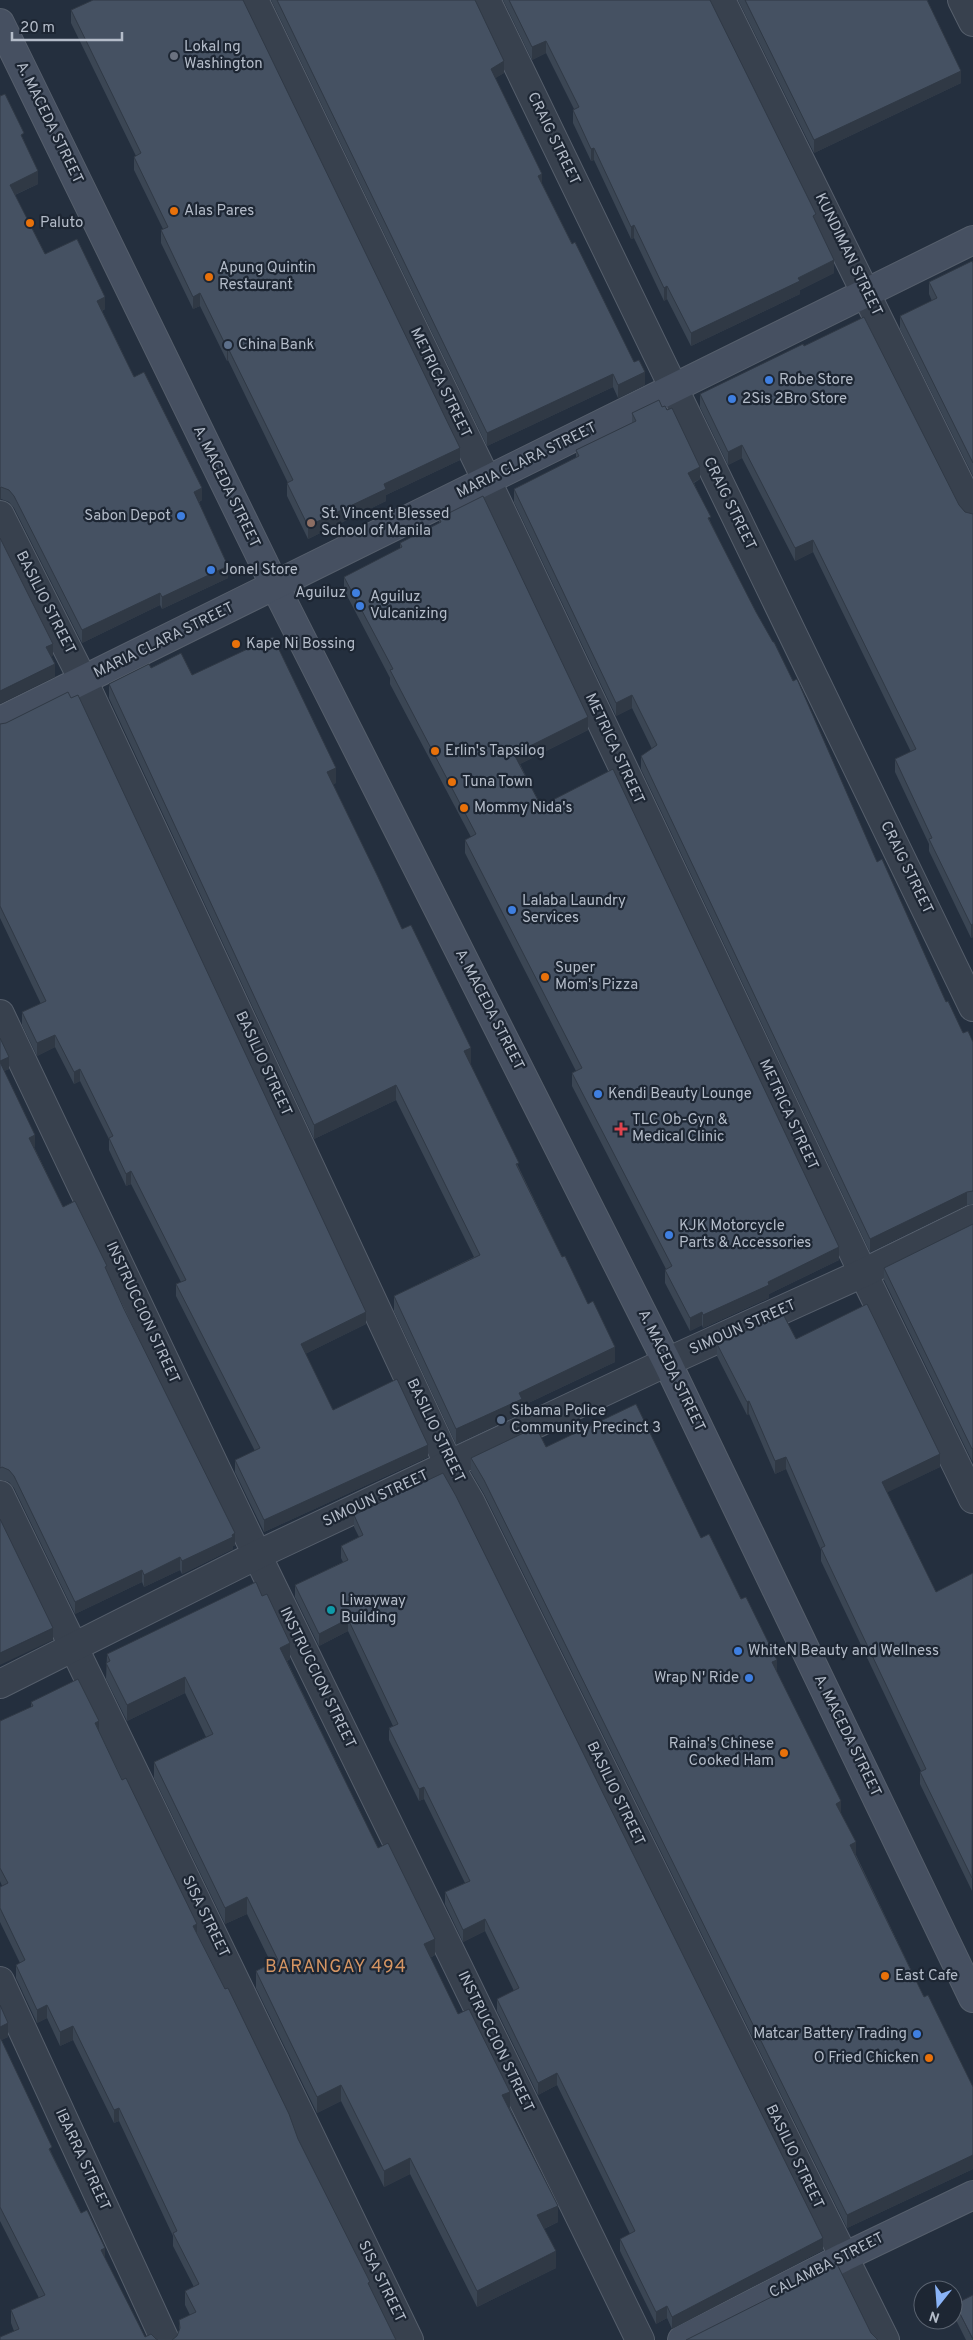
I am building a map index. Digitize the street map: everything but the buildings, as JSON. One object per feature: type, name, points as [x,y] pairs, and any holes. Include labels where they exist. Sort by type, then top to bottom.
[{"type":"main road","name":"A. MACEDA STREET","points":[[0,23],[275,586],[667,1362],[973,1998]]},
{"type":"main road","name":"MARIA CLARA STREET","points":[[0,721],[973,240]]},
{"type":"main road","name":"CALAMBA STREET","points":[[682,2340],[844,2257],[973,2194]]},
{"type":"street","name":"METRICA STREET","points":[[254,0],[487,481],[863,1273],[973,1498]]},
{"type":"street","name":"CRAIG STREET","points":[[486,0],[973,1007]]},
{"type":"street","name":"KUNDIMAN STREET","points":[[721,0],[973,511]]},
{"type":"street","points":[[962,0],[973,22]]},
{"type":"street","name":"BASILIO STREET","points":[[0,515],[83,680],[449,1465],[479,1518],[884,2340]]},
{"type":"street","name":"INSTRUCCION STREET","points":[[0,1014],[258,1555],[640,2340]]},
{"type":"street","name":"SIMOUN STREET","points":[[0,1684],[258,1555],[667,1362],[863,1273],[973,1219]]},
{"type":"street","name":"SISA STREET","points":[[0,1494],[409,2340]]},
{"type":"street","name":"IBARRA STREET","points":[[0,1981],[165,2340]]},
{"type":"place","name":"Lokal ng Washington","points":[[174,56]]},
{"type":"place","name":"Alas Pares","points":[[174,211]]},
{"type":"place","name":"Paluto","points":[[30,223]]},
{"type":"place","name":"Apung Quintin Restaurant","points":[[209,277]]},
{"type":"place","name":"China Bank","points":[[228,345]]},
{"type":"place","name":"Robe Store","points":[[769,380]]},
{"type":"place","name":"2Sis 2Bro Store","points":[[732,399]]},
{"type":"place","name":"Sabon Depot","points":[[181,516]]},
{"type":"place","name":"St. Vincent Blessed School of Manila","points":[[311,523]]},
{"type":"place","name":"Jonel Store","points":[[211,570]]},
{"type":"place","name":"Aguiluz","points":[[356,593]]},
{"type":"place","name":"Aguiluz Vulcanizing","points":[[360,606]]},
{"type":"place","name":"Kape Ni Bossing","points":[[236,644]]},
{"type":"place","name":"Erlin's Tapsilog","points":[[435,751]]},
{"type":"place","name":"Tuna Town","points":[[452,782]]},
{"type":"place","name":"Mommy Nida's","points":[[464,808]]},
{"type":"place","name":"Lalaba Laundry Services","points":[[512,910]]},
{"type":"place","name":"Super Mom's Pizza","points":[[545,977]]},
{"type":"place","name":"Kendi Beauty Lounge","points":[[598,1094]]},
{"type":"place","name":"TLC Ob-Gyn & Medical Clinic","points":[[621,1129]]},
{"type":"place","name":"KJK Motorcycle Parts & Accessories","points":[[669,1235]]},
{"type":"place","name":"Sibama Police Community Precinct 3","points":[[501,1420]]},
{"type":"place","name":"Liwayway Building","points":[[331,1610]]},
{"type":"place","name":"WhiteN Beauty and Wellness","points":[[738,1651]]},
{"type":"place","name":"Wrap N' Ride","points":[[749,1678]]},
{"type":"place","name":"Raina's Chinese Cooked Ham","points":[[784,1753]]},
{"type":"place","name":"East Cafe","points":[[885,1976]]},
{"type":"place","name":"Matcar Battery Trading","points":[[917,2034]]},
{"type":"place","name":"O Fried Chicken","points":[[929,2058]]},
{"type":"district","name":"BARANGAY 494","points":[[336,1967]]}]
